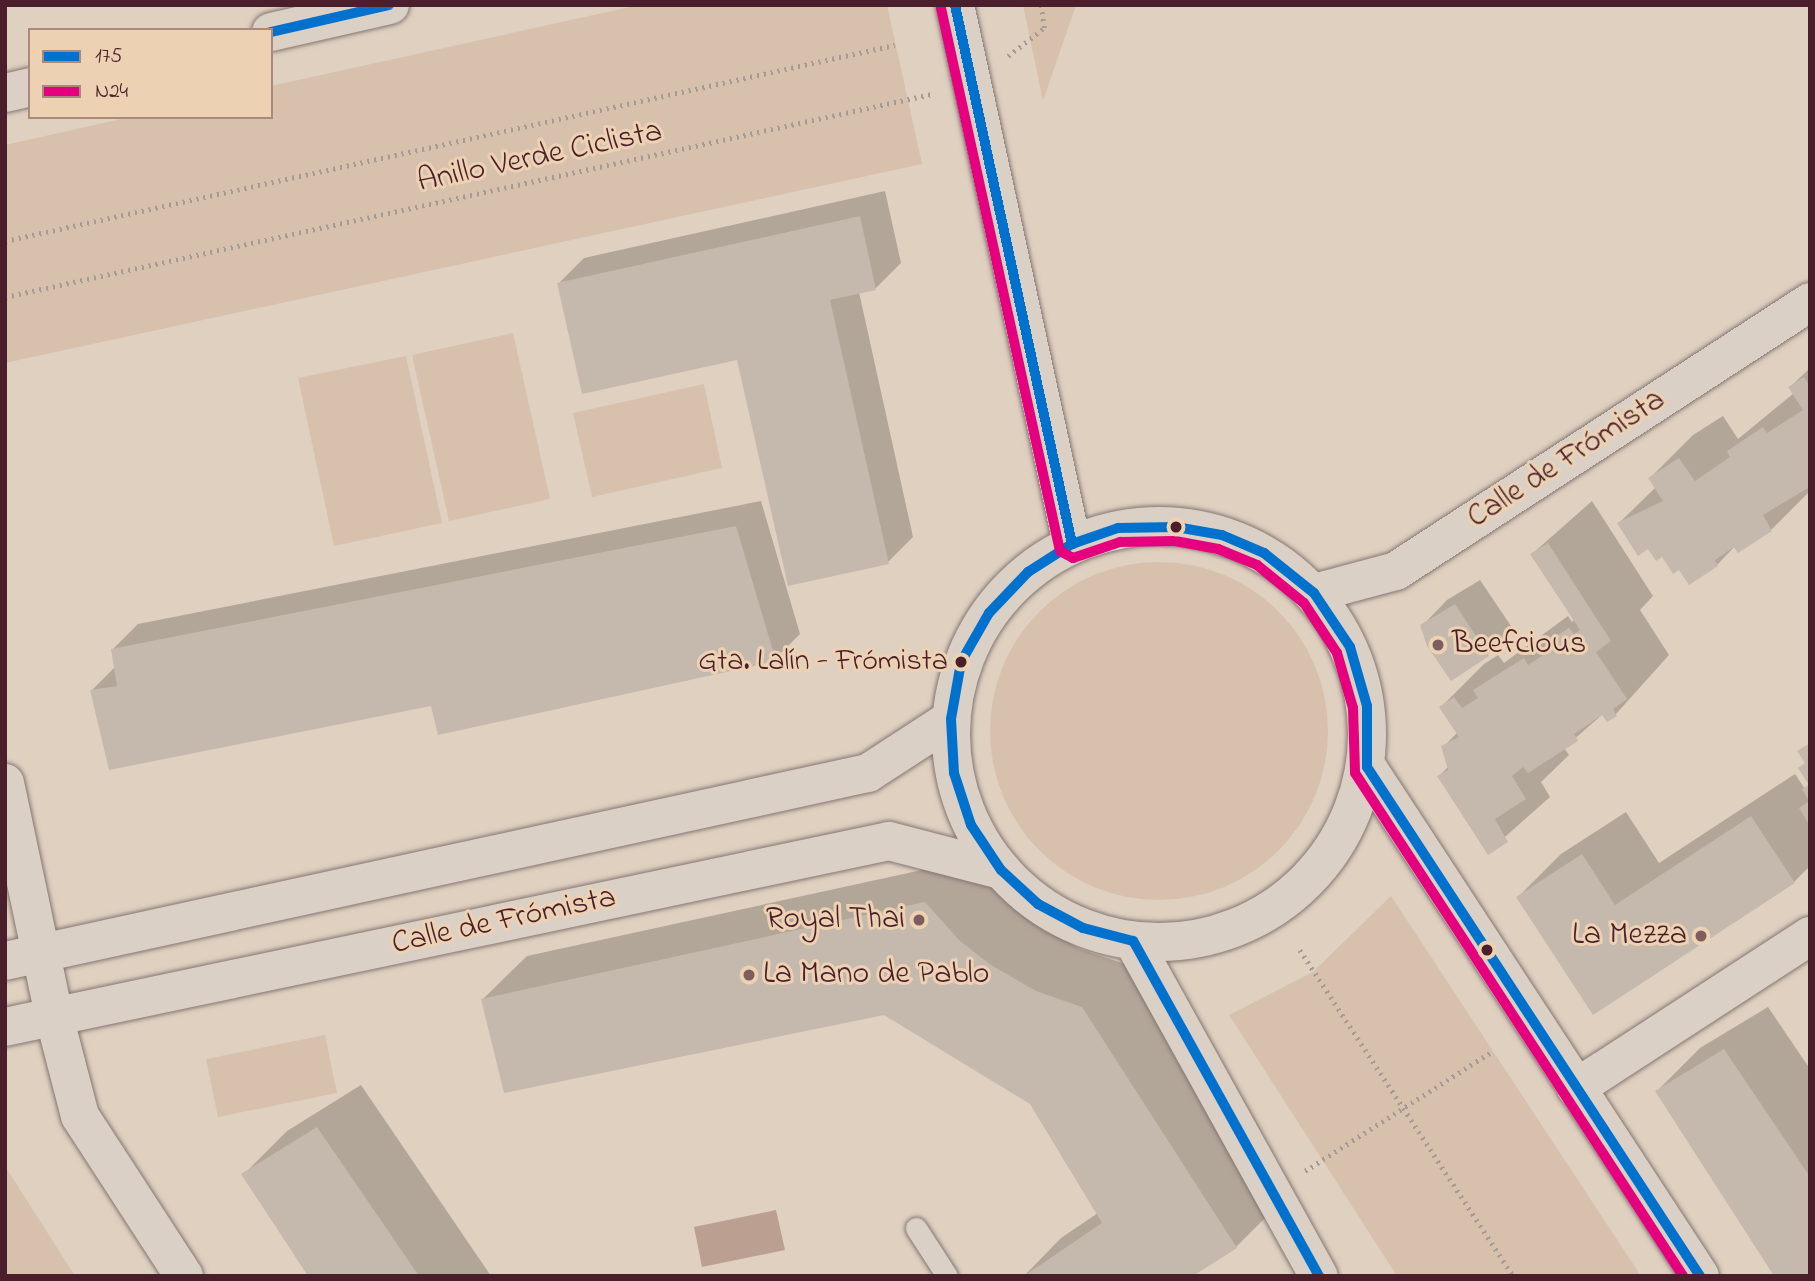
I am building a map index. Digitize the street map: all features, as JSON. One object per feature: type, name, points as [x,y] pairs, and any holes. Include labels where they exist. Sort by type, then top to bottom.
[{"type":"street","points":[[273,32],[390,5]]},
{"type":"street","points":[[955,5],[1072,544]]},
{"type":"street","points":[[5,93],[28,87]]},
{"type":"street","name":"Calle de Frómista","points":[[1314,593],[1396,571],[1810,302]]},
{"type":"street","points":[[1176,527],[1222,535],[1264,553],[1314,593],[1350,648],[1367,706],[1367,767],[1347,828],[1300,888],[1258,919],[1197,940],[1133,941],[1083,928],[1038,904],[1001,870],[971,825],[954,773],[951,719],[961,662],[989,613],[1028,572],[1072,544],[1118,528],[1176,527]]},
{"type":"street","points":[[23,957],[867,773],[951,719]]},
{"type":"street","points":[[1367,767],[1700,1276]]},
{"type":"street","points":[[5,783],[23,957],[54,1016],[80,1116],[184,1276]]},
{"type":"street","name":"Calle de Frómista","points":[[5,1027],[889,841],[1001,870]]},
{"type":"street","points":[[1577,1088],[1810,936]]},
{"type":"street","points":[[1133,941],[1307,1272]]},
{"type":"lane","points":[[916,1228],[947,1276]]},
{"type":"path","name":"Anillo Verde Ciclista","points":[[5,297],[848,115],[972,83],[1044,28],[1041,5]]},
{"type":"path","points":[[5,241],[895,45]]},
{"type":"path","points":[[1300,950],[1513,1276]]},
{"type":"path","points":[[1304,1172],[1493,1051]]},
{"type":"shaded area","points":[[639,5],[887,5],[922,164],[5,363],[5,145],[121,119],[273,119],[273,86]]},
{"type":"shaded area","points":[[1023,5],[1076,5],[1043,101]]},
{"type":"shaded area","points":[[513,333],[550,499],[449,521],[412,355]]},
{"type":"shaded area","points":[[406,356],[442,523],[334,546],[298,378]]},
{"type":"shaded area","points":[[704,384],[722,468],[592,497],[573,413]]},
{"type":"shaded area","points":[[1159,562],[1192,566],[1224,575],[1253,591],[1278,612],[1299,637],[1315,666],[1324,698],[1328,731],[1324,764],[1315,796],[1299,825],[1278,850],[1253,871],[1224,887],[1192,896],[1159,900],[1126,896],[1094,887],[1065,871],[1040,850],[1019,825],[1003,796],[994,764],[990,731],[994,698],[1003,666],[1019,637],[1040,612],[1065,591],[1094,575],[1126,566]]},
{"type":"shaded area","points":[[1391,896],[1641,1276],[1397,1276],[1229,1015],[1313,972]]},
{"type":"shaded area","points":[[325,1035],[337,1093],[218,1117],[206,1059]]},
{"type":"shaded area","points":[[5,1166],[75,1276],[5,1276]]},
{"type":"shaded area","points":[[776,1210],[785,1250],[702,1267],[694,1227]]},
{"type":"building","points":[[860,216],[876,290],[830,300],[889,564],[788,586],[737,360],[582,394],[557,283]]},
{"type":"building","points":[[1804,377],[1810,387],[1810,491],[1808,488],[1763,515],[1772,531],[1738,553],[1734,547],[1715,560],[1718,566],[1689,585],[1679,570],[1673,574],[1662,557],[1656,561],[1648,549],[1638,556],[1617,523],[1663,501],[1648,478],[1679,458],[1695,481],[1730,457],[1727,451],[1763,427],[1767,433],[1803,410],[1788,387]]},
{"type":"building","points":[[736,526],[776,661],[438,735],[431,706],[109,770],[90,690],[117,686],[111,649]]},
{"type":"building","points":[[1548,543],[1611,641],[1596,652],[1627,699],[1613,709],[1617,716],[1607,722],[1602,715],[1574,734],[1578,741],[1528,773],[1523,767],[1512,776],[1526,799],[1495,819],[1508,842],[1488,855],[1437,776],[1448,770],[1441,746],[1459,737],[1439,707],[1454,697],[1462,708],[1478,698],[1473,690],[1524,658],[1528,665],[1557,646],[1553,638],[1569,628],[1574,634],[1580,630],[1530,554]]},
{"type":"building","points":[[1455,604],[1489,656],[1451,681],[1427,646],[1420,625]]},
{"type":"building","points":[[1810,743],[1810,826],[1799,808],[1809,801],[1802,789],[1809,785],[1798,768],[1805,763],[1797,751]]},
{"type":"building","points":[[1751,816],[1795,883],[1593,1015],[1516,897],[1582,854],[1615,905]]},
{"type":"building","points":[[925,902],[960,941],[991,965],[1036,991],[1082,1007],[1237,1248],[1193,1276],[1024,1276],[1102,1223],[1030,1104],[884,1015],[504,1093],[481,999]]},
{"type":"building","points":[[1724,1049],[1810,1177],[1810,1276],[1774,1276],[1655,1091]]},
{"type":"building","points":[[317,1127],[419,1276],[308,1276],[241,1174]]},
{"type":"transit line","name":"175","points":[[273,32],[389,5]]},
{"type":"transit line","name":"175","points":[[955,5],[1072,544]]},
{"type":"transit line","name":"N24","points":[[941,8],[1060,551],[1073,558],[1120,542],[1175,541],[1218,549],[1257,565],[1304,603],[1337,653],[1353,708],[1355,773],[1683,1276]]},
{"type":"transit line","name":"175","points":[[1319,1276],[1133,941],[1083,928],[1038,904],[1001,870],[971,825],[954,773],[951,719],[961,662],[989,613],[1028,572],[1072,544],[1118,528],[1176,527],[1222,535],[1264,553],[1314,593],[1350,647],[1367,706],[1367,767],[1700,1276]]},
{"type":"place","name":"Beefcious","points":[[1438,645]]},
{"type":"place","name":"Gta. Lalín - Frómista","points":[[961,662]]},
{"type":"place","name":"Royal Thai","points":[[919,920]]},
{"type":"place","name":"La Mezza","points":[[1701,936]]},
{"type":"place","name":"La Mano de Pablo","points":[[749,975]]}]
